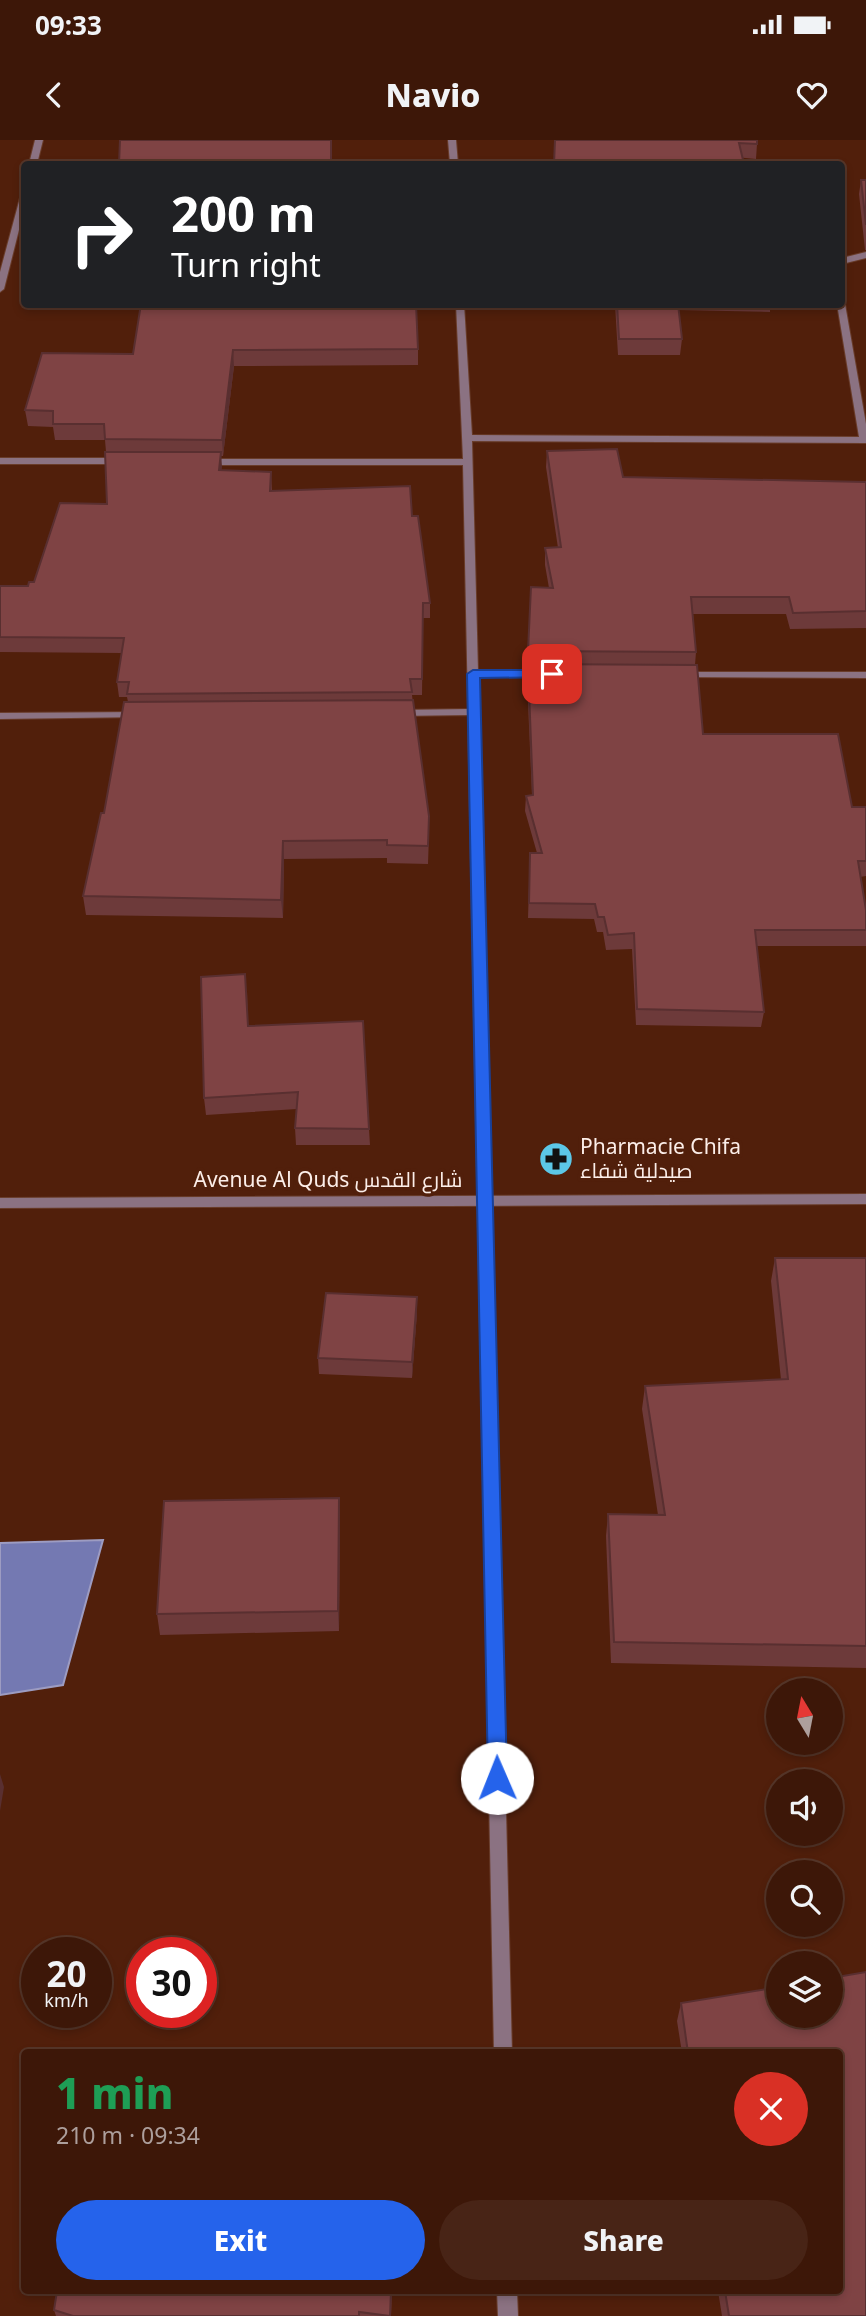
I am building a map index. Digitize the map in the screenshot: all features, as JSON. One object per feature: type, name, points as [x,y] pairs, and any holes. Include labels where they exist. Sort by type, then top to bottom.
[{"type":"street","points":[[34,161],[39,140]]},
{"type":"street","points":[[452,140],[454,161]]},
{"type":"street","points":[[0,289],[21,208]]},
{"type":"street","points":[[845,260],[866,255]]},
{"type":"street","points":[[460,308],[467,438],[486,1200],[503,2049]]},
{"type":"street","points":[[467,438],[865,440],[842,308]]},
{"type":"street","points":[[0,461],[138,461]]},
{"type":"street","points":[[192,461],[467,462]]},
{"type":"street","points":[[473,674],[554,674]]},
{"type":"street","points":[[663,675],[866,675]]},
{"type":"street","points":[[390,713],[474,712]]},
{"type":"street","points":[[0,716],[153,715]]},
{"type":"street","name":"Avenue Al Quds شارع القدس","points":[[0,1203],[866,1199]]},
{"type":"street","points":[[507,2294],[508,2316]]},
{"type":"water","points":[[103,1540],[63,1685],[0,1695],[0,1543]]},
{"type":"building","points":[[120,140],[331,140],[331,161],[119,161]]},
{"type":"building","points":[[555,140],[757,140],[757,144],[739,143],[743,161],[554,161]]},
{"type":"building","points":[[861,180],[866,180],[866,225]]},
{"type":"building","points":[[140,308],[416,308],[418,349],[233,350],[222,440],[105,439],[104,424],[53,424],[53,411],[25,410],[42,353],[133,354]]},
{"type":"building","points":[[617,308],[678,308],[682,339],[619,339]]},
{"type":"building","points":[[617,449],[623,477],[866,482],[866,611],[793,613],[789,597],[691,597],[696,652],[528,651],[531,587],[553,588],[545,548],[561,547],[547,451]]},
{"type":"building","points":[[105,452],[221,452],[219,470],[271,472],[270,491],[410,486],[412,516],[418,516],[430,603],[423,603],[422,679],[410,679],[412,692],[127,694],[129,682],[117,682],[124,638],[0,637],[0,586],[28,586],[29,582],[34,582],[60,503],[107,504]]},
{"type":"building","points":[[528,664],[697,665],[703,734],[838,734],[852,807],[866,807],[866,861],[858,861],[866,910],[866,930],[755,930],[764,1012],[637,1009],[634,933],[608,935],[604,917],[598,917],[595,904],[529,903],[530,853],[542,853],[526,796],[533,795]]},
{"type":"building","points":[[413,700],[429,816],[428,846],[387,845],[387,840],[283,841],[281,900],[83,896],[101,813],[104,813],[124,702]]},
{"type":"building","points":[[245,974],[248,1026],[363,1021],[369,1129],[295,1128],[298,1092],[204,1098],[201,977]]},
{"type":"building","points":[[775,1258],[866,1258],[866,1646],[614,1642],[608,1514],[665,1515],[645,1386],[788,1379]]},
{"type":"building","points":[[326,1293],[417,1297],[412,1362],[318,1358]]},
{"type":"building","points":[[339,1498],[338,1611],[157,1614],[164,1501]]},
{"type":"building","points":[[866,1972],[866,2316],[729,2316],[725,2294],[843,2294],[843,2049],[687,2049],[681,2003],[766,1989],[766,2028],[843,2028],[843,1976]]},
{"type":"building","points":[[57,2294],[391,2294],[390,2316],[359,2312],[359,2316],[73,2316],[54,2310]]},
{"type":"place","name":"Pharmacie Chifa صيدلية شفاء","points":[[556,1159]]},
{"type":"route","points":[[497,1778],[473,674],[552,674]]}]
